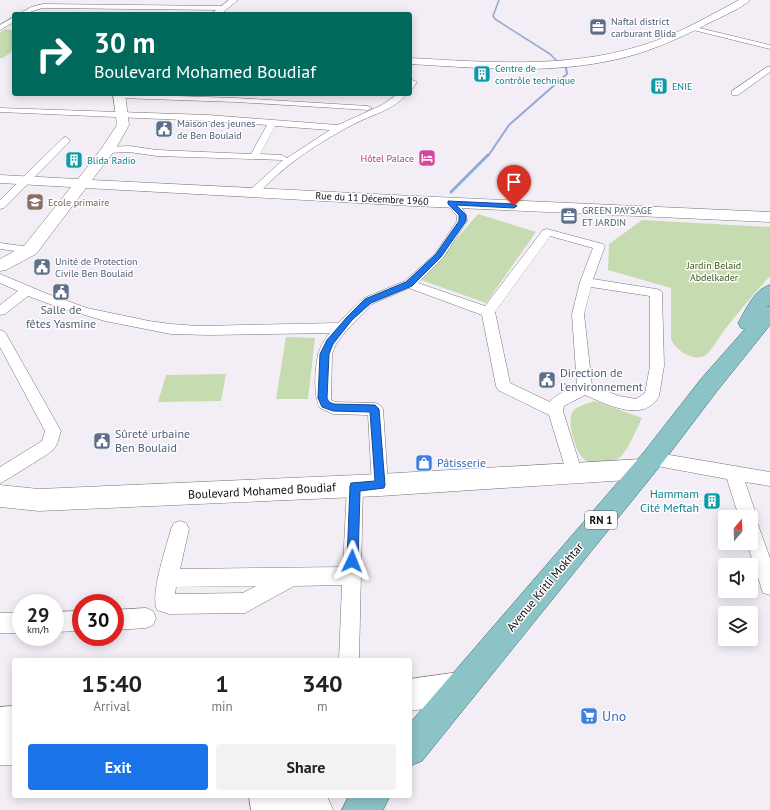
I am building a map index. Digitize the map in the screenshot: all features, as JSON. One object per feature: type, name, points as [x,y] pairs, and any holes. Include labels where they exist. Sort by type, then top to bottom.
[{"type":"main road","points":[[218,12],[234,0]]},
{"type":"main road","points":[[412,61],[522,65],[575,62],[605,58],[640,50],[691,28],[746,0]]},
{"type":"main road","points":[[0,266],[30,250],[108,150],[123,125],[123,114],[119,96]]},
{"type":"main road","name":"Rue du 11 Décembre 1960","points":[[0,179],[770,217]]},
{"type":"main road","name":"Rue du 11 Décembre 1960","points":[[745,216],[770,220]]},
{"type":"main road","name":"RN 1","points":[[740,348],[747,323],[757,306],[770,291]]},
{"type":"main road","name":"Avenue Kritli Mokhtar","points":[[412,747],[459,688],[647,464],[709,385],[770,312]]},
{"type":"main road","name":"RN 1","points":[[740,348],[762,338],[770,331]]},
{"type":"main road","name":"Boulevard Mohamed Boudiaf","points":[[0,496],[39,500],[380,485],[574,472],[647,464]]},
{"type":"main road","points":[[412,695],[459,688]]},
{"type":"main road","points":[[0,723],[12,722]]},
{"type":"main road","points":[[0,748],[12,748]]},
{"type":"main road","points":[[267,798],[269,810]]},
{"type":"main road","points":[[283,798],[292,810]]},
{"type":"main road","points":[[307,798],[315,810]]},
{"type":"main road","points":[[360,810],[370,798]]},
{"type":"street","points":[[26,12],[43,6],[223,8]]},
{"type":"street","points":[[0,28],[3,23]]},
{"type":"street","points":[[691,28],[770,47]]},
{"type":"street","points":[[735,93],[770,69]]},
{"type":"street","points":[[179,96],[238,97],[368,108]]},
{"type":"street","points":[[254,192],[264,180],[340,128],[377,110],[400,96]]},
{"type":"street","points":[[298,126],[318,103]]},
{"type":"street","points":[[0,110],[208,118],[340,128]]},
{"type":"street","points":[[254,157],[272,124]]},
{"type":"street","points":[[0,206],[66,140]]},
{"type":"street","points":[[108,150],[150,146],[246,149]]},
{"type":"street","points":[[129,149],[157,152],[282,158]]},
{"type":"street","points":[[380,485],[375,409],[333,408],[325,404],[323,398],[325,354],[330,342],[341,328],[368,301],[409,284],[439,256],[462,221],[462,215],[450,202]]},
{"type":"street","points":[[555,411],[503,386],[488,312],[546,232],[599,246],[586,282],[578,314],[585,389]]},
{"type":"street","points":[[0,246],[30,250]]},
{"type":"street","points":[[0,278],[26,291],[71,308],[118,320],[172,329],[341,328]]},
{"type":"street","points":[[574,472],[555,411],[557,403],[585,389],[622,403],[635,405],[643,403],[652,396],[657,366],[656,293],[586,282]]},
{"type":"street","points":[[409,284],[488,312]]},
{"type":"street","points":[[0,311],[26,291]]},
{"type":"street","points":[[0,335],[54,431],[48,445],[16,464],[0,476]]},
{"type":"street","points":[[647,464],[733,472],[770,479]]},
{"type":"street","points":[[733,472],[746,510]]},
{"type":"street","points":[[349,658],[355,486]]},
{"type":"street","points":[[180,529],[168,578],[164,603],[245,603],[292,577]]},
{"type":"street","points":[[758,549],[770,586]]},
{"type":"street","points":[[168,578],[352,576]]},
{"type":"street","points":[[124,619],[146,618]]},
{"type":"street","points":[[0,624],[12,623]]},
{"type":"green space","points":[[5,29],[12,30],[12,51],[3,58],[0,58],[0,32]]},
{"type":"green space","points":[[478,214],[536,232],[486,303],[421,280]]},
{"type":"green space","name":"Jardin Belaïd Abdelkader","points":[[642,220],[770,227],[770,276],[731,321],[706,355],[701,357],[691,356],[681,351],[673,343],[671,339],[671,288],[608,270],[609,244]]},
{"type":"green space","points":[[286,337],[315,338],[308,399],[276,399]]},
{"type":"green space","points":[[226,374],[221,401],[158,402],[166,375]]},
{"type":"green space","points":[[595,401],[642,418],[623,454],[617,459],[608,463],[592,463],[584,459],[579,453],[572,434],[570,421],[573,411],[580,406]]},
{"type":"waterway","points":[[499,0],[493,16],[495,19],[550,54],[557,61]]},
{"type":"waterway","points":[[488,156],[509,125],[567,74],[566,68]]},
{"type":"waterway","points":[[451,192],[488,155]]},
{"type":"place","name":"Naftal district carburant Blida","points":[[598,27]]},
{"type":"place","name":"Centre de contrôle technique","points":[[482,74]]},
{"type":"place","name":"ENIE","points":[[659,86]]},
{"type":"place","name":"Maison des jeunes de Ben Boulaid","points":[[164,129]]},
{"type":"place","name":"Hôtel Palace","points":[[427,158]]},
{"type":"place","name":"Blida Radio","points":[[74,160]]},
{"type":"place","name":"Ecole primaire","points":[[35,202]]},
{"type":"place","name":"GREEN PAYSAGE ET JARDIN","points":[[569,216]]},
{"type":"place","name":"Unité de Protection Civile Ben Boulaid","points":[[42,267]]},
{"type":"place","name":"Salle de fêtes Yasmine","points":[[61,292]]},
{"type":"place","name":"Direction de l'environnement","points":[[547,380]]},
{"type":"place","name":"Sûreté urbaine Ben Boulaid","points":[[102,441]]},
{"type":"place","name":"Pâtisserie","points":[[424,463]]},
{"type":"place","name":"Hammam Cité Meftah","points":[[712,501]]},
{"type":"place","name":"Uno","points":[[589,716]]},
{"type":"route","points":[[352,561],[355,486],[380,485],[375,409],[333,408],[325,404],[323,398],[325,354],[330,342],[349,319],[368,301],[391,290],[409,284],[439,256],[462,221],[462,215],[450,202],[514,206]]}]
